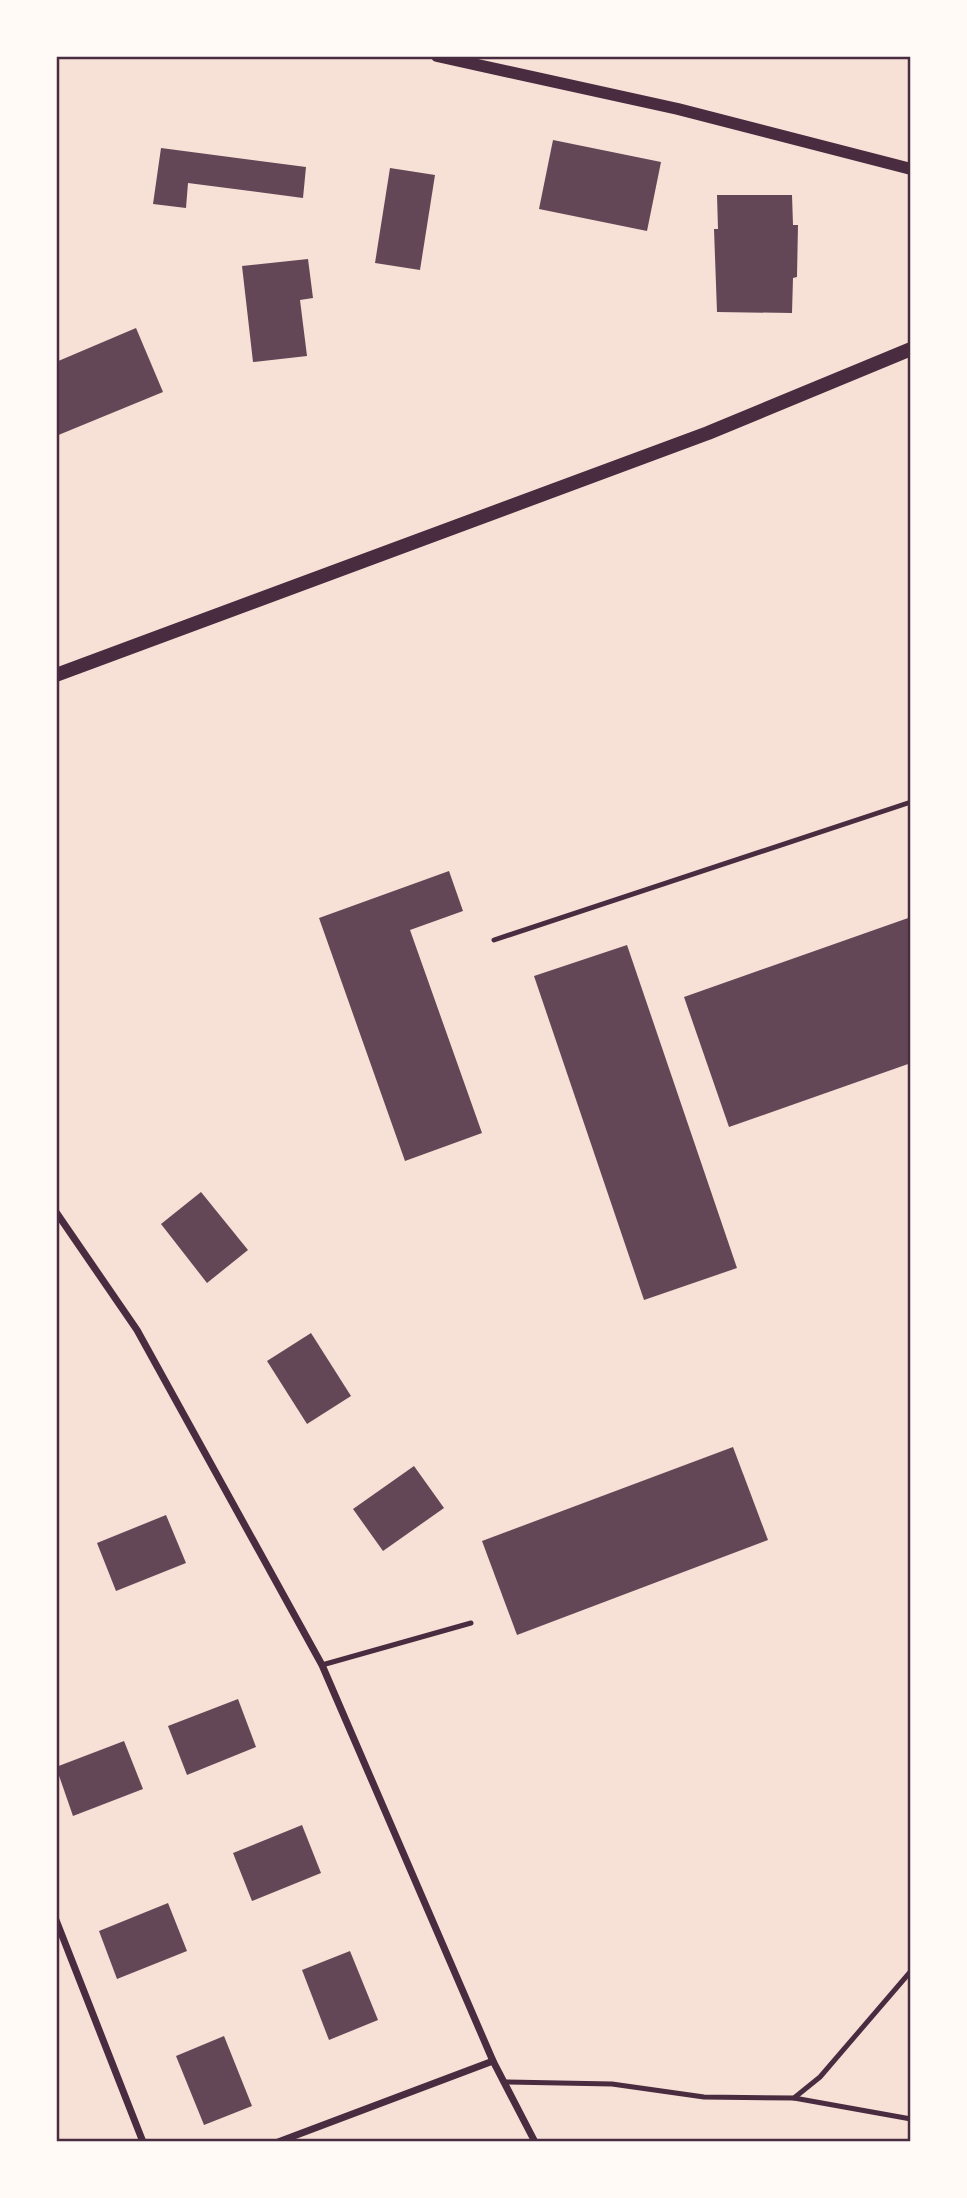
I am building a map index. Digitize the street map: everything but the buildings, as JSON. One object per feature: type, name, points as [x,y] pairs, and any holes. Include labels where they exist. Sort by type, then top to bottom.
[{"type":"main road","points":[[56,675],[708,433],[911,349]]},
{"type":"street","points":[[437,56],[484,61],[911,169]]},
{"type":"street","points":[[56,1212],[137,1330],[322,1665],[493,2061],[536,2142]]},
{"type":"street","points":[[56,1920],[144,2142]]},
{"type":"street","points":[[278,2142],[493,2061]]},
{"type":"lane","points":[[494,940],[911,802]]},
{"type":"lane","points":[[322,1665],[471,1623]]},
{"type":"lane","points":[[794,2098],[820,2077],[911,1971]]},
{"type":"lane","points":[[504,2082],[611,2084],[704,2096],[794,2098],[911,2119]]}]
